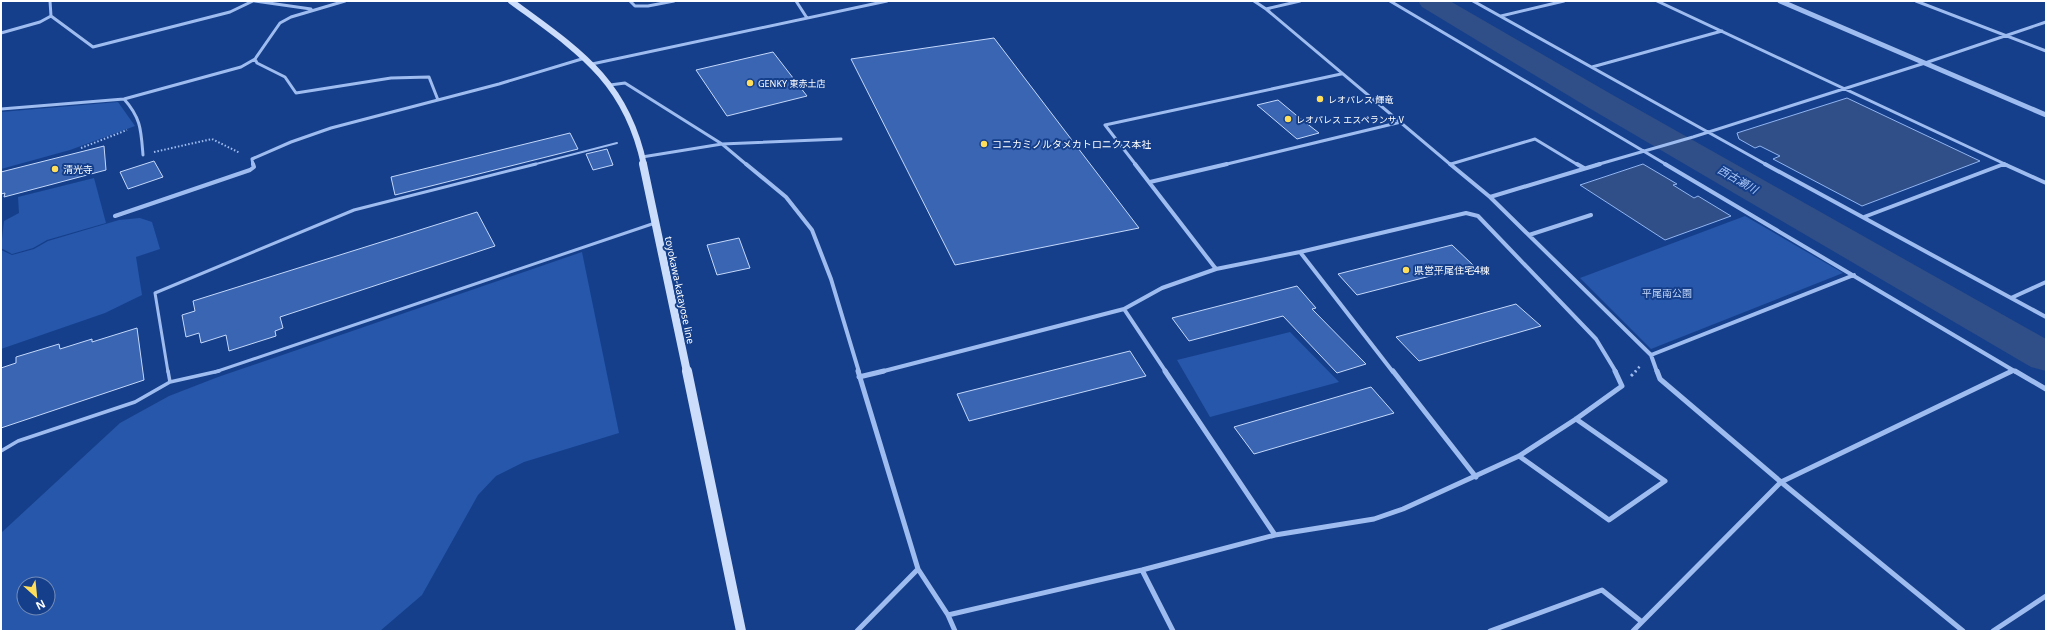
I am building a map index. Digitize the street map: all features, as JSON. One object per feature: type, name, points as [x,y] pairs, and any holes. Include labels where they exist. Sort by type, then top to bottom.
[{"type":"main road","name":"toyokawa-katayose line","points":[[511,1],[592,64],[610,85],[625,110],[642,157],[741,631]]},
{"type":"street","points":[[50,1],[51,16],[93,47],[230,12],[254,1],[314,10]]},
{"type":"street","points":[[1,109],[124,99],[241,67],[255,59],[280,23],[291,16],[345,1]]},
{"type":"street","points":[[630,1],[635,6],[648,6],[674,1]]},
{"type":"street","points":[[796,1],[807,18]]},
{"type":"street","points":[[592,64],[887,1]]},
{"type":"street","points":[[1254,1],[1266,9],[1341,74],[1490,197],[1650,355],[1660,379],[1781,482],[1963,631]]},
{"type":"street","points":[[1266,9],[1300,1]]},
{"type":"street","points":[[1390,1],[1641,151],[2046,389]]},
{"type":"street","points":[[1473,1],[1707,132],[2046,317]]},
{"type":"street","points":[[1501,16],[1564,1]]},
{"type":"street","points":[[1657,1],[2046,183]]},
{"type":"street","points":[[1780,1],[2046,115]]},
{"type":"street","points":[[1916,1],[2046,51]]},
{"type":"street","points":[[1,34],[40,22],[51,16]]},
{"type":"street","points":[[1490,197],[1641,151],[1693,137],[1925,63],[2046,22]]},
{"type":"street","points":[[1592,68],[1722,31]]},
{"type":"street","points":[[115,216],[250,170],[254,167],[252,159],[267,151],[335,127],[511,82],[585,58]]},
{"type":"street","points":[[255,59],[257,63],[287,77],[294,84],[296,93],[391,78],[429,77],[438,100]]},
{"type":"street","points":[[1216,269],[1105,125],[1341,74]]},
{"type":"street","points":[[610,85],[625,83],[722,144],[786,197],[812,230],[830,279],[918,569],[948,615],[955,631]]},
{"type":"street","points":[[124,99],[137,112],[141,125],[143,155]]},
{"type":"street","points":[[1150,182],[1401,122]]},
{"type":"street","points":[[642,157],[722,144],[841,139]]},
{"type":"street","points":[[1451,164],[1535,139],[1584,168]]},
{"type":"street","points":[[1864,217],[2004,164]]},
{"type":"street","points":[[859,377],[1124,309],[1162,288],[1216,269],[1300,252],[1466,213],[1478,216],[1596,339],[1614,368],[1622,386],[1576,419],[1519,456],[1476,477],[1374,519],[1275,535],[1142,570],[948,615]]},
{"type":"street","points":[[1529,235],[1591,215]]},
{"type":"street","points":[[1300,252],[1476,477]]},
{"type":"street","points":[[1650,355],[1854,275]]},
{"type":"street","points":[[2011,298],[2046,282]]},
{"type":"street","points":[[1124,309],[1275,535]]},
{"type":"street","points":[[1633,631],[1781,482],[2013,370]]},
{"type":"street","points":[[1519,456],[1609,520],[1666,481],[1576,419]]},
{"type":"street","points":[[857,631],[918,569]]},
{"type":"street","points":[[1142,570],[1173,631]]},
{"type":"street","points":[[1490,631],[1602,590],[1642,622]]},
{"type":"street","points":[[1994,631],[2046,596]]},
{"type":"lane","points":[[170,382],[155,293],[354,210],[617,143]]},
{"type":"lane","points":[[1,451],[18,442],[135,402],[170,382],[221,370],[655,223]]},
{"type":"path","points":[[81,148],[141,125]]},
{"type":"path","points":[[143,155],[212,139],[252,159]]},
{"type":"path","points":[[1622,386],[1650,355]]},
{"type":"green space","points":[[118,102],[135,126],[70,150],[1,169],[1,112]]},
{"type":"green space","points":[[94,178],[106,223],[47,240],[33,248],[12,254],[1,248],[4,221],[19,213],[18,197]]},
{"type":"green space","name":"平尾南公園","points":[[1745,216],[1843,273],[1651,349],[1580,278]]},
{"type":"green space","points":[[140,218],[152,222],[160,249],[136,257],[142,295],[105,313],[1,349],[1,250],[12,255],[34,249],[48,241],[119,220]]},
{"type":"green space","points":[[582,252],[619,433],[524,462],[496,476],[478,495],[422,595],[380,631],[1,631],[1,533],[120,423],[169,396],[218,377]]},
{"type":"green space","points":[[1290,332],[1339,382],[1210,417],[1177,360]]},
{"type":"shaded area","points":[[1847,98],[1980,161],[1862,206],[1773,159],[1780,156],[1760,146],[1755,148],[1739,139],[1737,133]]},
{"type":"shaded area","points":[[1643,164],[1677,184],[1673,185],[1694,198],[1698,196],[1731,216],[1665,240],[1580,185]]},
{"type":"building","name":"コニカミノルタメカトロニクス本社","points":[[994,38],[1139,228],[955,265],[851,59]]},
{"type":"building","name":"GENKY 東赤土店","points":[[773,52],[807,96],[727,116],[696,70]]},
{"type":"building","name":"レオパレス エスペランサⅤ","points":[[1278,100],[1319,133],[1297,139],[1257,105]]},
{"type":"building","points":[[570,133],[578,149],[395,195],[391,177]]},
{"type":"building","name":"清光寺","points":[[104,146],[106,170],[4,197],[5,193],[1,194],[1,172]]},
{"type":"building","points":[[607,149],[613,165],[593,170],[586,154]]},
{"type":"building","points":[[154,161],[163,177],[128,189],[120,172]]},
{"type":"building","points":[[477,212],[495,246],[280,317],[283,328],[275,331],[276,336],[229,351],[226,335],[201,343],[199,333],[186,337],[182,315],[195,311],[193,301]]},
{"type":"building","points":[[739,238],[750,268],[717,275],[707,245]]},
{"type":"building","name":"県営平尾住宅4棟","points":[[1452,245],[1473,265],[1357,295],[1338,274]]},
{"type":"building","points":[[1297,286],[1316,308],[1312,309],[1366,364],[1337,373],[1283,316],[1189,341],[1172,318]]},
{"type":"building","points":[[1516,304],[1541,326],[1419,361],[1396,337]]},
{"type":"building","points":[[137,328],[144,380],[1,428],[1,368],[16,363],[16,357],[59,344],[60,349],[92,339],[92,342]]},
{"type":"building","points":[[1130,351],[1146,376],[969,421],[957,394]]},
{"type":"building","points":[[1371,387],[1394,413],[1254,454],[1234,427]]},
{"type":"waterway","name":"西古瀬川","points":[[1431,1],[1600,101],[2046,357]]},
{"type":"place","name":"GENKY 東赤土店","points":[[750,83]]},
{"type":"place","name":"レオパレス 輝竜","points":[[1320,99]]},
{"type":"place","name":"レオパレス エスペランサⅤ","points":[[1288,119]]},
{"type":"place","name":"コニカミノルタメカトロニクス本社","points":[[984,144]]},
{"type":"place","name":"清光寺","points":[[55,169]]},
{"type":"place","name":"県営平尾住宅4棟","points":[[1406,270]]}]
